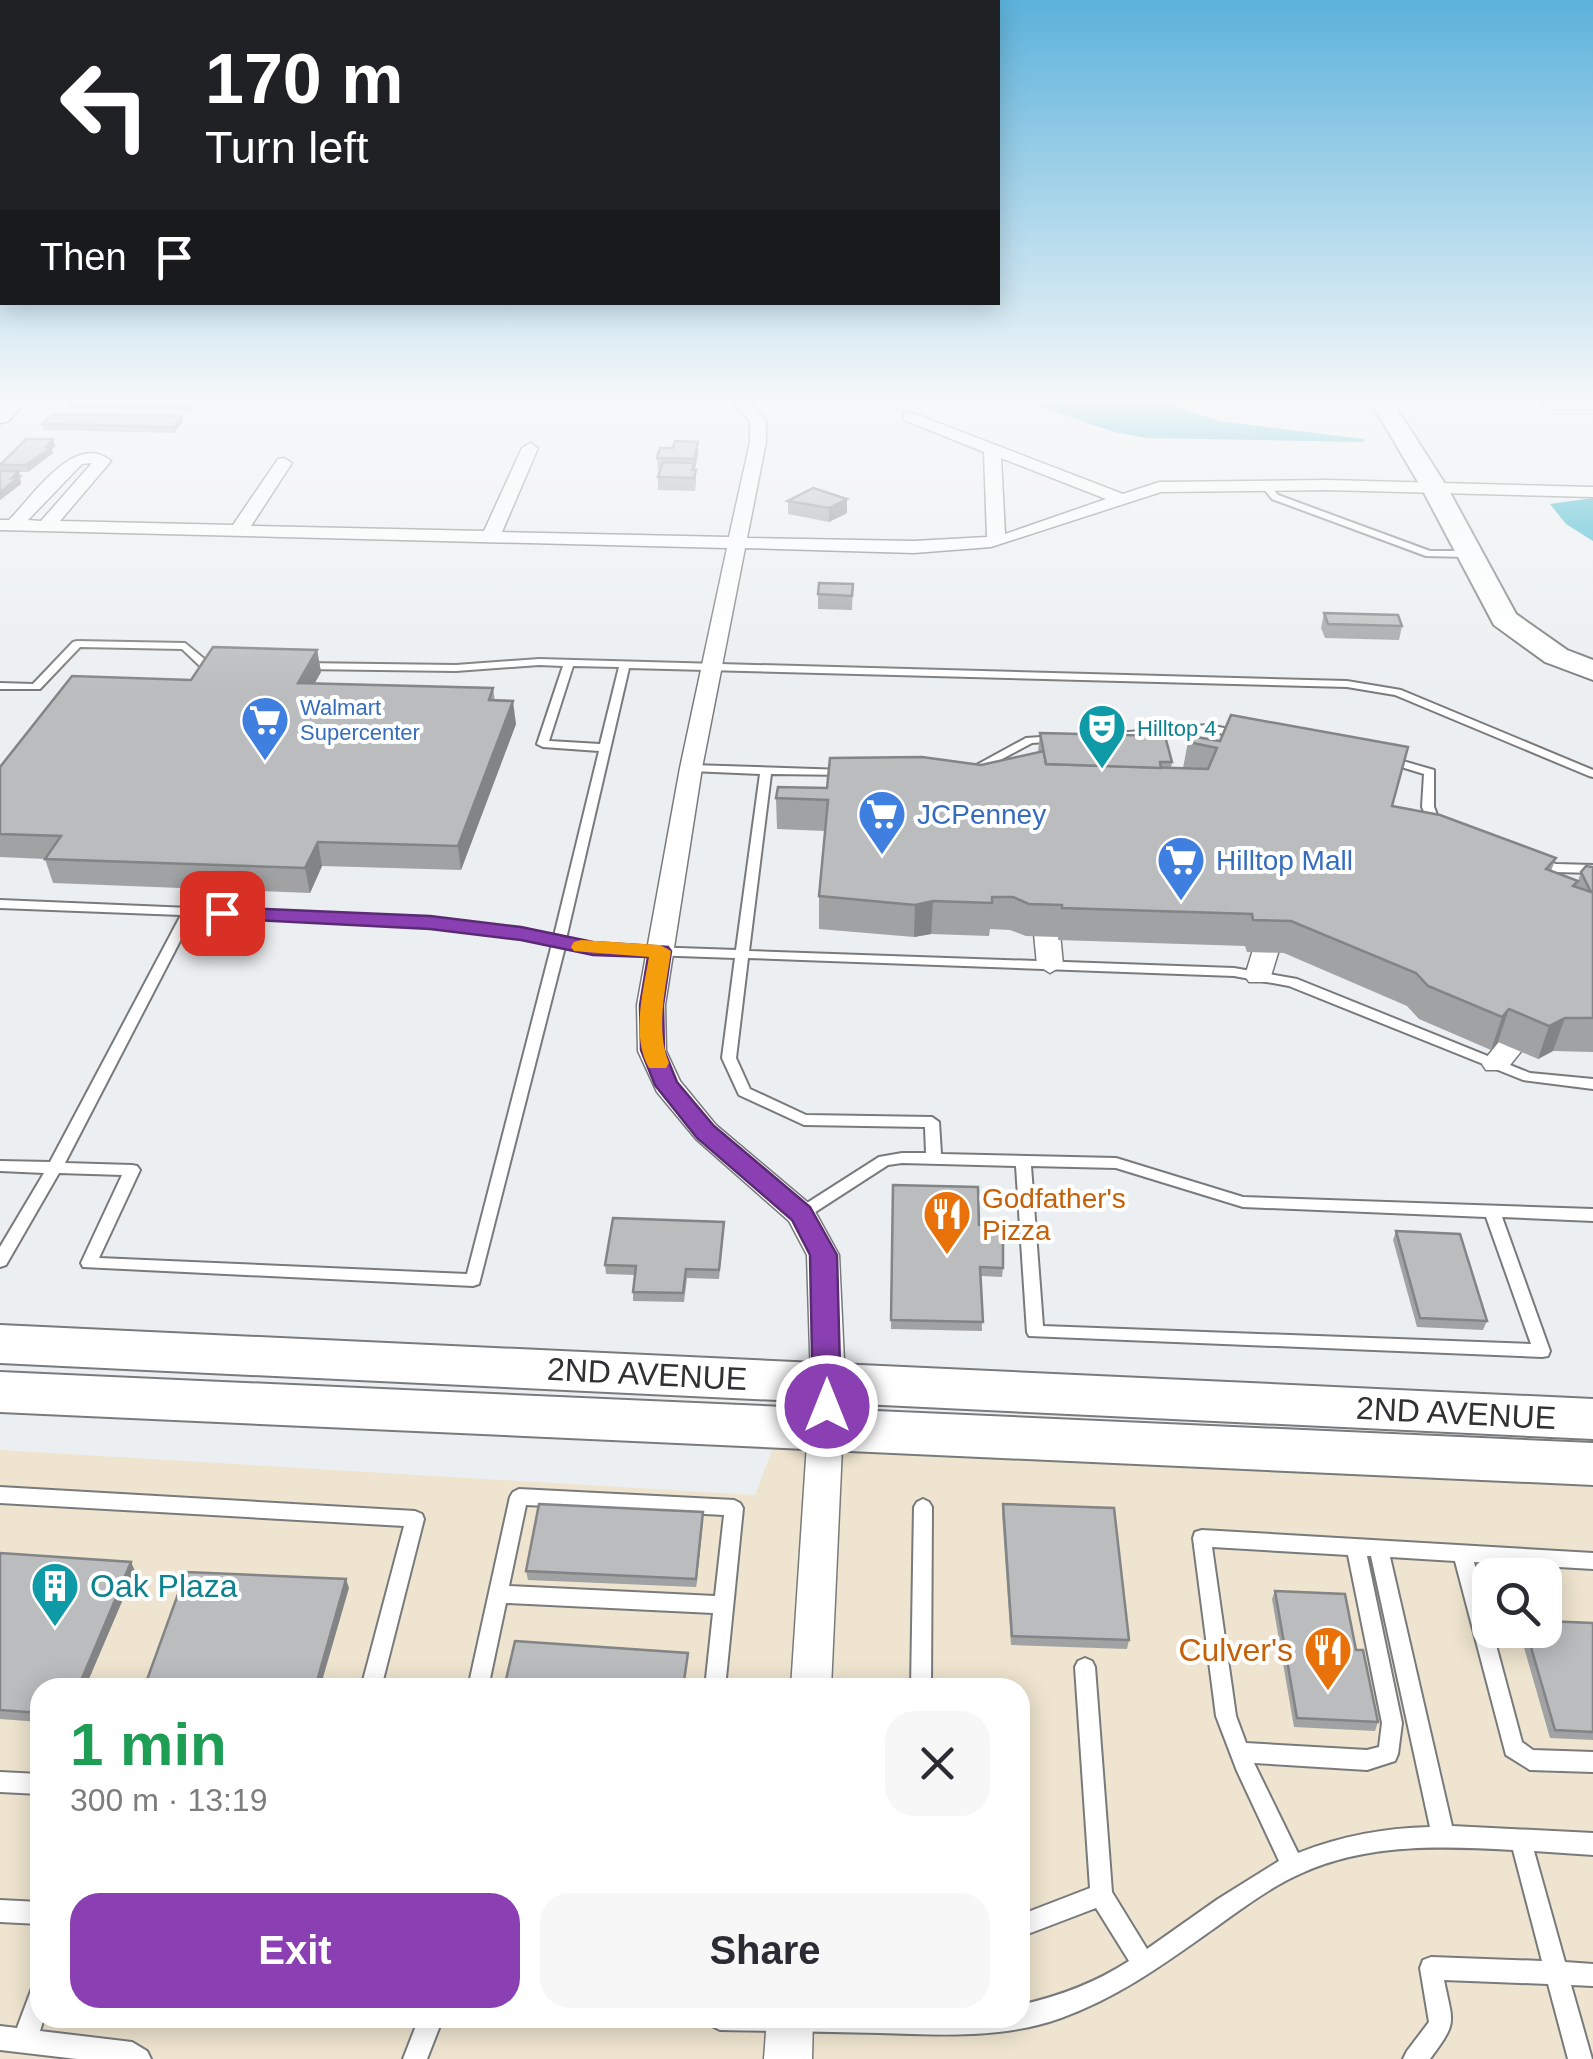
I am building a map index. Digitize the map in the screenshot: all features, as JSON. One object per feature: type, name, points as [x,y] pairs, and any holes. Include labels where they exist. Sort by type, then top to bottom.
[{"type":"main road","points":[[1440,500],[1504,619],[1556,656],[1593,671]]},
{"type":"main road","name":"2ND AVENUE","points":[[0,1344],[1593,1464]]},
{"type":"main road","name":"2ND AVENUE","points":[[0,1392],[1593,1419]]},
{"type":"street","points":[[7,525],[34,500]]},
{"type":"street","points":[[46,526],[69,500]]},
{"type":"street","points":[[239,530],[259,500]]},
{"type":"street","points":[[491,536],[507,500]]},
{"type":"street","points":[[746,500],[691,768],[652,1005],[652,1050],[667,1085],[706,1132],[801,1214],[824,1255],[827,1406],[811,1678]]},
{"type":"street","points":[[994,500],[996,541]]},
{"type":"street","points":[[7,525],[914,547],[996,541],[1123,500]]},
{"type":"street","points":[[1042,881],[1050,965]]},
{"type":"street","points":[[1258,976],[1280,904]]},
{"type":"street","points":[[1496,1064],[1553,993]]},
{"type":"lane","points":[[1283,500],[1429,554],[1468,554]]},
{"type":"lane","points":[[0,686],[36,687],[78,644],[185,646],[205,665],[224,665]]},
{"type":"lane","points":[[568,664],[544,744],[604,748]]},
{"type":"lane","points":[[282,666],[710,666],[1347,684],[1396,692],[1593,774]]},
{"type":"lane","points":[[0,1166],[132,1170],[89,1263],[474,1280],[624,666]]},
{"type":"lane","points":[[1105,737],[1208,728],[1246,735]]},
{"type":"lane","points":[[961,777],[1030,740],[1067,738]]},
{"type":"lane","points":[[1379,759],[1430,772],[1430,821],[1442,831]]},
{"type":"lane","points":[[691,768],[864,774]]},
{"type":"lane","points":[[766,770],[728,1058],[744,1092],[804,1120],[932,1122],[934,1158]]},
{"type":"lane","points":[[1517,856],[1554,868],[1593,869]]},
{"type":"lane","points":[[0,904],[430,922],[559,943],[660,951],[1258,976],[1292,982],[1528,1076],[1593,1084]]},
{"type":"lane","points":[[0,1261],[55,1167],[189,912]]},
{"type":"lane","points":[[801,1214],[884,1161],[934,1158],[1116,1164],[1243,1202],[1593,1215]]},
{"type":"lane","points":[[1023,1161],[1035,1332],[1542,1352],[1492,1211]]},
{"type":"lane","points":[[0,1496],[415,1519],[374,1678]]},
{"type":"lane","points":[[480,1678],[519,1496],[734,1508],[715,1678]]},
{"type":"lane","points":[[921,1678],[923,1507]]},
{"type":"lane","points":[[1294,1866],[1226,1716],[1202,1538],[1593,1561]]},
{"type":"lane","points":[[1240,1752],[1367,1760],[1388,1754],[1394,1736],[1392,1723],[1356,1548]]},
{"type":"lane","points":[[1379,1548],[1443,1835]]},
{"type":"lane","points":[[1462,1553],[1513,1748],[1530,1760],[1593,1762]]},
{"type":"lane","points":[[498,1594],[724,1606]]},
{"type":"lane","points":[[1085,1668],[1101,1895],[1144,1964]]},
{"type":"lane","points":[[0,1782],[30,1784]]},
{"type":"lane","points":[[1030,2015],[1095,1991],[1144,1964],[1294,1866],[1366,1845],[1443,1835],[1593,1844]]},
{"type":"lane","points":[[1522,1841],[1580,2059]]},
{"type":"lane","points":[[1030,1922],[1101,1895]]},
{"type":"lane","points":[[0,1911],[30,1912]]},
{"type":"lane","points":[[1415,2059],[1441,2025],[1431,1968],[1593,1975]]},
{"type":"lane","points":[[30,2011],[12,2039],[132,2054],[139,2059]]},
{"type":"lane","points":[[415,2059],[427,2028]]},
{"type":"lane","points":[[789,2032],[880,2028]]},
{"type":"shaded area","points":[[773,1448],[1593,1485],[1593,2059],[0,2059],[0,1450],[755,1495]]},
{"type":"water","points":[[1593,500],[1593,541],[1566,524],[1550,504]]},
{"type":"building","points":[[790,500],[845,500],[829,508]]},
{"type":"building","points":[[819,583],[853,584],[852,596],[818,594]]},
{"type":"building","points":[[1324,613],[1398,615],[1402,626],[1328,624]]},
{"type":"building","name":"Walmart Supercenter","points":[[213,647],[317,650],[298,683],[493,688],[489,700],[513,701],[458,846],[318,842],[305,868],[45,859],[61,836],[0,834],[0,767],[72,676],[191,680]]},
{"type":"building","name":"Hilltop Mall","points":[[1231,715],[1408,747],[1392,806],[1440,815],[1556,858],[1546,869],[1578,881],[1573,886],[1591,892],[1581,872],[1586,866],[1593,867],[1593,1018],[1565,1018],[1549,1026],[1509,1009],[1502,1017],[1428,986],[1416,973],[1291,921],[1253,920],[1252,914],[1062,908],[1029,904],[1013,897],[992,897],[992,903],[933,901],[915,905],[819,896],[828,800],[776,798],[778,787],[827,788],[830,758],[922,757],[981,765],[1044,751],[1046,764],[1208,769],[1217,748],[1188,742],[1190,736],[1220,741]]},
{"type":"building","points":[[1040,733],[1165,736],[1172,762],[1160,762],[1161,768],[1046,764]]},
{"type":"building","name":"Godfather's Pizza","points":[[893,1185],[978,1187],[979,1225],[1003,1228],[1003,1268],[980,1267],[983,1322],[891,1320]]},
{"type":"building","points":[[613,1218],[724,1222],[719,1270],[686,1269],[683,1293],[633,1292],[636,1266],[605,1265]]},
{"type":"building","points":[[1396,1231],[1460,1234],[1487,1321],[1420,1318]]},
{"type":"building","points":[[539,1504],[703,1512],[696,1579],[526,1571]]},
{"type":"building","points":[[1003,1504],[1114,1508],[1129,1640],[1012,1636]]},
{"type":"building","name":"Oak Plaza","points":[[0,1553],[131,1562],[82,1678],[30,1678],[30,1712],[0,1710]]},
{"type":"building","points":[[186,1572],[346,1579],[318,1678],[148,1678]]},
{"type":"building","name":"Culver's","points":[[1275,1591],[1345,1594],[1356,1650],[1363,1650],[1378,1722],[1297,1718]]},
{"type":"building","points":[[1562,1622],[1593,1623],[1593,1732],[1555,1730],[1531,1648],[1562,1648]]},
{"type":"building","points":[[515,1641],[688,1653],[684,1678],[506,1678]]},
{"type":"slow traffic","points":[[581,947],[660,951],[652,1005],[652,1050],[658,1063]]},
{"type":"place","name":"Walmart Supercenter","points":[[265,762]]},
{"type":"place","name":"Hilltop 4","points":[[1102,770]]},
{"type":"place","name":"JCPenney","points":[[882,856]]},
{"type":"place","name":"Hilltop Mall","points":[[1181,902]]},
{"type":"place","name":"Godfather's Pizza","points":[[947,1256]]},
{"type":"place","name":"Oak Plaza","points":[[55,1628]]},
{"type":"place","name":"Culver's","points":[[1328,1692]]},
{"type":"route","points":[[222,913],[430,922],[593,948],[660,951],[652,1005],[652,1050],[667,1085],[706,1132],[801,1214],[824,1255],[827,1406]]}]
